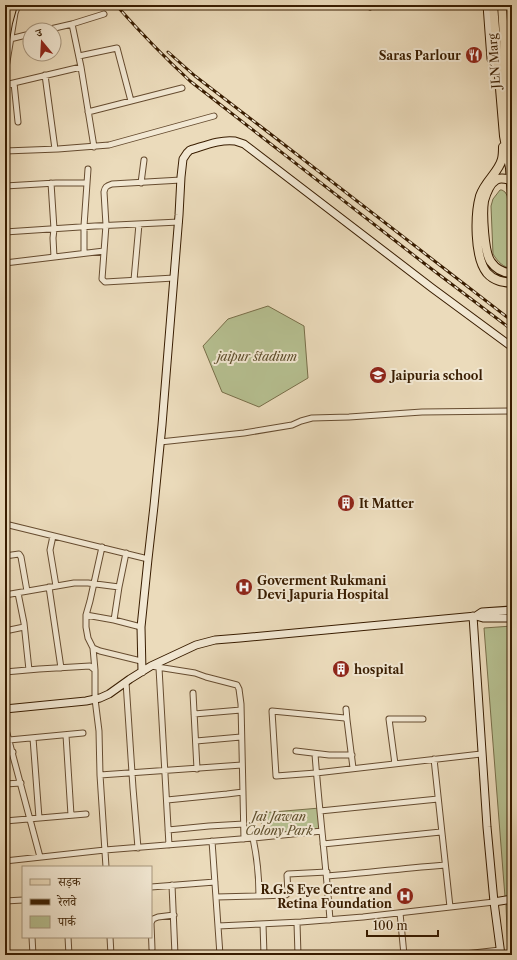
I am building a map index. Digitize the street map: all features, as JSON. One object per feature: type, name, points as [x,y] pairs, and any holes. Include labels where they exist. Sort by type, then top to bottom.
[{"type":"main road","points":[[5,12],[7,5]]},
{"type":"main road","points":[[7,39],[8,23],[13,5]]},
{"type":"main road","name":"JLN Marg","points":[[493,5],[499,65],[510,138]]},
{"type":"main road","name":"JLN Marg","points":[[502,5],[511,115],[510,138]]},
{"type":"main road","points":[[510,138],[512,199]]},
{"type":"main road","points":[[510,138],[496,172],[486,183],[481,194],[477,208],[477,225],[480,260],[487,273],[496,280],[512,283]]},
{"type":"main road","points":[[511,180],[498,179],[492,183],[490,187],[484,202],[484,236],[487,254],[491,262],[504,272],[512,273]]},
{"type":"street","points":[[5,74],[7,39],[18,5]]},
{"type":"street","points":[[487,5],[491,58],[494,63],[499,65]]},
{"type":"street","points":[[62,26],[104,14]]},
{"type":"street","points":[[72,24],[81,67],[94,147]]},
{"type":"street","points":[[7,39],[22,36]]},
{"type":"street","points":[[79,56],[117,48],[130,101]]},
{"type":"street","points":[[5,85],[81,67]]},
{"type":"street","points":[[45,75],[55,149]]},
{"type":"street","points":[[14,83],[18,122]]},
{"type":"street","points":[[88,112],[182,88]]},
{"type":"street","points":[[5,151],[109,145],[214,116]]},
{"type":"street","points":[[142,672],[141,627],[160,442],[179,222],[181,180],[183,159],[190,150],[218,142],[236,141],[244,144],[432,288],[512,347]]},
{"type":"street","points":[[141,183],[144,160]]},
{"type":"street","points":[[84,253],[84,226],[88,169]]},
{"type":"street","points":[[174,278],[105,282],[102,279],[106,225],[104,192],[107,186],[112,184],[181,180]]},
{"type":"street","points":[[5,186],[52,183],[87,183]]},
{"type":"street","points":[[52,183],[54,257]]},
{"type":"street","points":[[5,232],[84,226],[179,222]]},
{"type":"street","points":[[134,280],[139,224]]},
{"type":"street","points":[[5,263],[104,251]]},
{"type":"street","points":[[160,442],[244,433],[292,425],[301,420],[312,418],[422,412],[512,411]]},
{"type":"street","points":[[5,524],[148,558]]},
{"type":"street","points":[[53,536],[50,550],[56,586]]},
{"type":"street","points":[[102,547],[86,615],[86,627],[88,638],[93,648],[95,670],[106,866]]},
{"type":"street","points":[[114,620],[126,553]]},
{"type":"street","points":[[5,556],[19,554],[21,557],[28,591]]},
{"type":"street","points":[[5,595],[74,583],[94,583],[119,587]]},
{"type":"street","points":[[49,587],[61,668]]},
{"type":"street","points":[[18,593],[29,670]]},
{"type":"street","points":[[474,616],[482,612],[512,610]]},
{"type":"street","points":[[86,615],[141,627]]},
{"type":"street","points":[[456,955],[501,952],[494,902],[481,754],[474,616]]},
{"type":"street","points":[[5,709],[86,702],[100,698],[109,694],[151,666],[196,645],[215,640],[474,616],[483,618],[512,618]]},
{"type":"street","points":[[5,631],[24,628]]},
{"type":"street","points":[[93,648],[141,661]]},
{"type":"street","points":[[5,672],[90,666],[95,670]]},
{"type":"street","points":[[151,666],[195,673],[237,685],[239,689],[241,710],[244,839]]},
{"type":"street","points":[[159,668],[169,845]]},
{"type":"street","points":[[126,682],[138,848]]},
{"type":"street","points":[[193,694],[197,769]]},
{"type":"street","points":[[346,708],[353,768]]},
{"type":"street","points":[[194,714],[241,710]]},
{"type":"street","points":[[347,720],[345,718],[272,711],[276,776],[316,773],[481,754]]},
{"type":"street","points":[[395,764],[390,719],[424,719]]},
{"type":"street","points":[[5,726],[40,857]]},
{"type":"street","points":[[9,740],[82,734]]},
{"type":"street","points":[[66,735],[70,815]]},
{"type":"street","points":[[196,741],[242,737]]},
{"type":"street","points":[[33,738],[39,818]]},
{"type":"street","points":[[296,751],[329,755],[352,755]]},
{"type":"street","points":[[5,753],[13,752]]},
{"type":"street","points":[[315,754],[330,920]]},
{"type":"street","points":[[434,759],[450,907]]},
{"type":"street","points":[[100,775],[242,765]]},
{"type":"street","points":[[5,784],[21,783]]},
{"type":"street","points":[[167,800],[243,792]]},
{"type":"street","points":[[320,811],[438,800]]},
{"type":"street","points":[[5,821],[86,814]]},
{"type":"street","points":[[168,830],[244,824]]},
{"type":"street","points":[[5,861],[105,850],[322,831]]},
{"type":"street","points":[[323,844],[442,832]]},
{"type":"street","points":[[253,838],[256,849],[259,896]]},
{"type":"street","points":[[212,841],[220,955]]},
{"type":"street","points":[[216,897],[286,895],[288,893],[288,874],[361,874],[445,865]]},
{"type":"street","points":[[152,887],[215,882]]},
{"type":"street","points":[[172,885],[175,955]]},
{"type":"street","points":[[218,926],[297,923],[330,920],[512,899]]},
{"type":"street","points":[[5,901],[22,900]]},
{"type":"street","points":[[400,912],[404,955]]},
{"type":"street","points":[[152,949],[152,920],[156,917],[174,916]]},
{"type":"street","points":[[297,923],[298,955]]},
{"type":"street","points":[[263,924],[264,955]]},
{"type":"street","points":[[32,938],[33,955]]},
{"type":"street","points":[[68,938],[69,955]]},
{"type":"street","points":[[110,938],[111,955]]},
{"type":"green space","points":[[500,190],[505,192],[508,197],[512,269],[501,264],[493,254],[491,206],[493,199]]},
{"type":"green space","name":"jaipur stadium","points":[[268,306],[304,326],[308,378],[259,407],[222,392],[203,346],[228,319]]},
{"type":"green space","points":[[512,626],[512,895],[505,897],[484,628]]},
{"type":"green space","name":"Jai Jawan Colony Park","points":[[320,808],[322,831],[262,837],[261,813]]},
{"type":"green space","points":[[512,904],[512,955],[508,955],[506,905]]},
{"type":"railway","points":[[116,5],[152,44],[190,81],[512,330]]},
{"type":"railway","points":[[168,52],[195,76],[512,321]]},
{"type":"place","name":"Saras Parlour","points":[[474,55]]},
{"type":"place","name":"Jaipuria school","points":[[378,375]]},
{"type":"place","name":"It Matter","points":[[346,503]]},
{"type":"place","name":"Goverment Rukmani Devi Japuria Hospital","points":[[244,587]]},
{"type":"place","name":"hospital","points":[[341,669]]},
{"type":"place","name":"R.G.S Eye Centre and Retina Foundation","points":[[405,896]]}]
